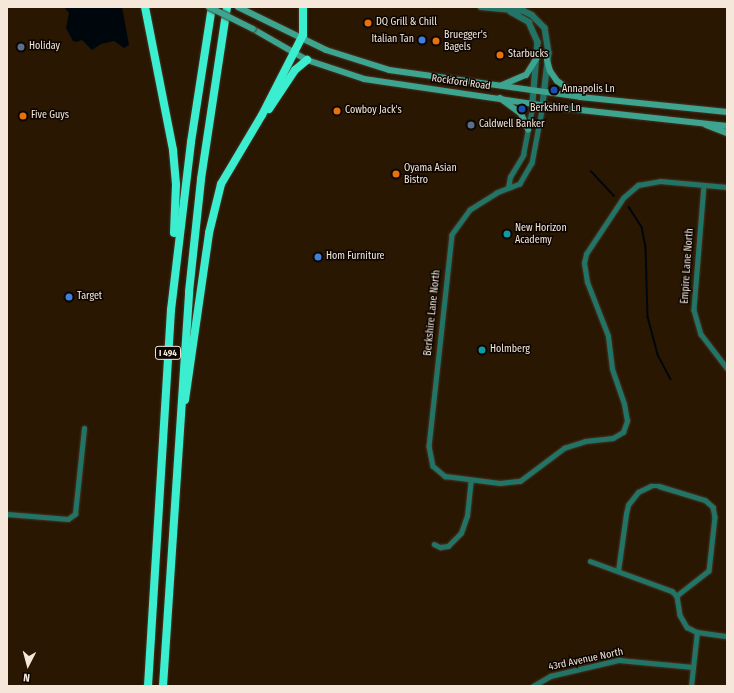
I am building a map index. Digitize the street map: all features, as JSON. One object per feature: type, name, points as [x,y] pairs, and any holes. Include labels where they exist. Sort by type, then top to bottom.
[{"type":"highway","points":[[145,7],[174,163],[174,287]]},
{"type":"highway","name":"I 494","points":[[148,686],[174,287],[191,142],[210,7]]},
{"type":"highway","name":"I 494","points":[[163,686],[189,292],[201,179],[228,7]]},
{"type":"highway","points":[[181,410],[187,397],[204,264],[216,202],[228,172],[262,115],[302,38],[305,31],[303,7]]},
{"type":"highway","points":[[262,115],[272,105],[295,70],[307,60]]},
{"type":"main road","name":"Rockford Road","points":[[210,7],[253,29],[307,60],[364,80],[543,105],[727,126]]},
{"type":"main road","name":"Rockford Road","points":[[238,7],[334,54],[373,66],[580,97],[727,112]]},
{"type":"main road","points":[[501,86],[526,75],[539,54]]},
{"type":"main road","points":[[547,60],[550,71],[557,81],[580,97]]},
{"type":"main road","points":[[500,98],[521,114],[528,129]]},
{"type":"main road","points":[[703,124],[727,133]]},
{"type":"street","points":[[481,7],[509,11],[524,11],[541,22],[548,37],[543,105]]},
{"type":"street","points":[[508,188],[510,177],[523,155],[533,103],[539,54],[538,42],[532,26],[509,11]]},
{"type":"street","name":"Berkshire Lane North","points":[[471,480],[445,476],[434,466],[429,451],[430,428],[452,235],[470,210],[508,188],[520,184],[532,163],[543,105]]},
{"type":"street","points":[[434,544],[440,547],[448,546],[461,533],[467,516],[471,480],[500,483],[520,481],[564,448],[585,441],[619,437],[627,427],[624,404],[612,368],[608,336],[584,273],[586,254],[609,218],[630,191],[645,182],[660,181],[727,187]]},
{"type":"street","name":"Empire Lane North","points":[[704,185],[694,310],[696,322],[708,345],[727,368]]},
{"type":"street","points":[[7,514],[68,519],[77,510],[84,428]]},
{"type":"street","points":[[618,571],[628,505],[638,492],[651,486],[659,486],[705,500],[713,507],[715,517],[709,571],[677,596]]},
{"type":"street","points":[[590,561],[666,588],[677,596],[682,622],[692,631],[727,636]]},
{"type":"street","points":[[691,686],[697,632]]},
{"type":"street","name":"43rd Avenue North","points":[[533,686],[550,676],[620,660],[693,667]]},
{"type":"shaded area","points":[[64,7],[122,7],[129,45],[124,48],[114,41],[101,44],[92,50],[82,40],[76,42],[73,41],[66,28],[69,13]]},
{"type":"waterway","points":[[591,171],[614,196]]},
{"type":"waterway","points":[[629,207],[642,227],[646,247],[648,317],[658,355],[671,379]]},
{"type":"place","name":"DQ Grill & Chill","points":[[368,23]]},
{"type":"place","name":"Italian Tan","points":[[422,40]]},
{"type":"place","name":"Bruegger's Bagels","points":[[436,41]]},
{"type":"place","name":"Holiday","points":[[21,47]]},
{"type":"place","name":"Starbucks","points":[[500,55]]},
{"type":"place","name":"Annapolis Ln","points":[[554,90]]},
{"type":"place","name":"Berkshire Ln","points":[[522,109]]},
{"type":"place","name":"Cowboy Jack's","points":[[337,111]]},
{"type":"place","name":"Five Guys","points":[[23,116]]},
{"type":"place","name":"Caldwell Banker","points":[[471,125]]},
{"type":"place","name":"Oyama Asian Bistro","points":[[396,174]]},
{"type":"place","name":"New Horizon Academy","points":[[507,234]]},
{"type":"place","name":"Hom Furniture","points":[[318,257]]},
{"type":"place","name":"Target","points":[[69,297]]},
{"type":"place","name":"Holmberg","points":[[482,350]]}]
